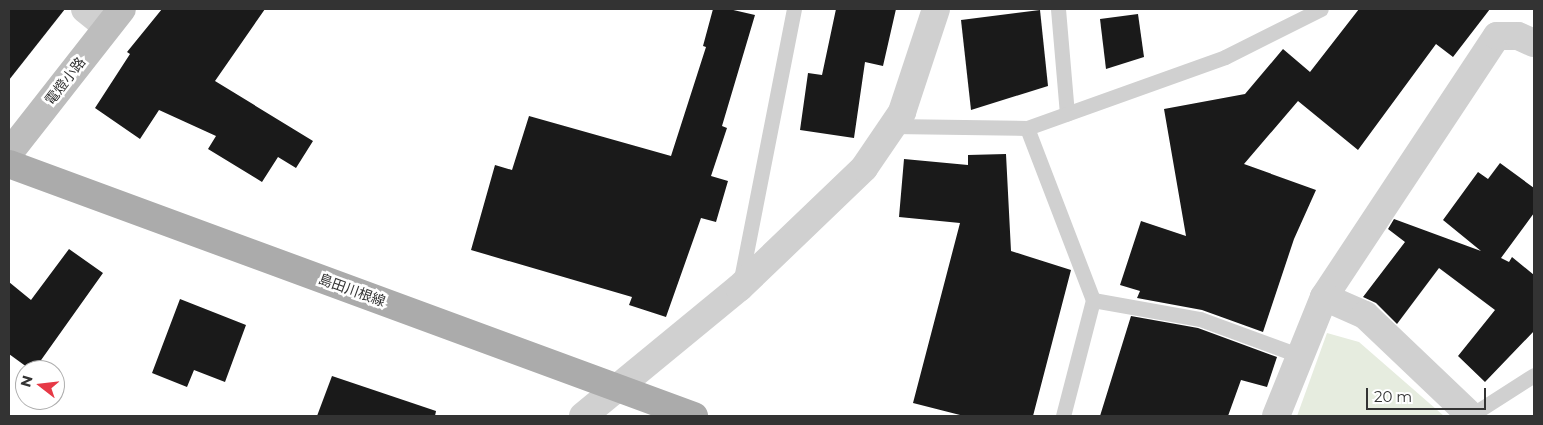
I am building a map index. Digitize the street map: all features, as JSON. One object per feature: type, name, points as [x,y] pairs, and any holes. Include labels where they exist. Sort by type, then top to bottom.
[{"type":"main road","name":"島田川根線","points":[[9,164],[694,416]]},
{"type":"street","points":[[85,9],[115,18]]},
{"type":"street","points":[[583,416],[615,387],[739,288],[864,168],[902,112],[936,9]]},
{"type":"street","name":"電燈小路","points":[[9,153],[115,18]]},
{"type":"street","points":[[1276,416],[1298,355],[1324,297],[1496,36],[1518,36],[1534,43]]},
{"type":"street","points":[[1324,297],[1364,315],[1472,415]]},
{"type":"lane","points":[[739,288],[794,9]]},
{"type":"lane","points":[[1058,9],[1067,114]]},
{"type":"lane","points":[[892,126],[1027,128],[1225,57],[1322,9]]},
{"type":"lane","points":[[1027,128],[1093,300],[1063,416]]},
{"type":"lane","points":[[1093,300],[1200,319],[1298,355]]},
{"type":"lane","points":[[1472,415],[1534,375]]},
{"type":"shaded area","points":[[1327,333],[1359,342],[1444,416],[1297,416]]},
{"type":"building","points":[[9,9],[65,9],[9,80]]},
{"type":"building","points":[[162,9],[265,9],[215,81],[313,141],[296,168],[278,157],[262,182],[208,149],[216,136],[159,110],[140,139],[95,108],[130,54],[127,52]]},
{"type":"building","points":[[713,9],[729,9],[755,15],[722,126],[727,128],[711,176],[728,181],[716,222],[701,218],[666,317],[629,305],[632,297],[471,250],[495,165],[512,170],[529,116],[671,156],[706,47],[703,46]]},
{"type":"building","points":[[836,9],[896,9],[883,66],[865,62],[854,138],[800,130],[808,73],[822,75]]},
{"type":"building","points":[[1359,9],[1490,9],[1453,57],[1436,44],[1358,150],[1298,101],[1244,164],[1316,190],[1294,239],[1263,332],[1202,310],[1137,298],[1140,291],[1120,285],[1141,221],[1186,236],[1164,109],[1245,94],[1283,49],[1310,72]]},
{"type":"building","points":[[1040,10],[1048,86],[971,110],[961,20]]},
{"type":"building","points":[[1138,14],[1144,57],[1106,69],[1100,19]]},
{"type":"building","points":[[1006,154],[1011,251],[1071,270],[1033,416],[964,416],[913,403],[960,223],[899,217],[904,159],[968,165],[968,155]]},
{"type":"building","points":[[1500,163],[1534,188],[1534,213],[1501,258],[1509,262],[1512,257],[1534,275],[1534,331],[1485,382],[1458,356],[1495,310],[1439,268],[1397,324],[1376,303],[1363,297],[1405,242],[1388,229],[1394,219],[1481,251],[1443,220],[1478,172],[1488,179]]},
{"type":"building","points":[[69,249],[103,273],[41,360],[17,360],[9,354],[9,282],[31,300]]},
{"type":"building","points":[[180,299],[246,325],[225,382],[194,370],[187,387],[152,373]]},
{"type":"building","points":[[1131,316],[1198,328],[1277,357],[1267,387],[1241,380],[1228,416],[1100,416]]},
{"type":"building","points":[[332,376],[436,411],[435,416],[317,416]]}]
